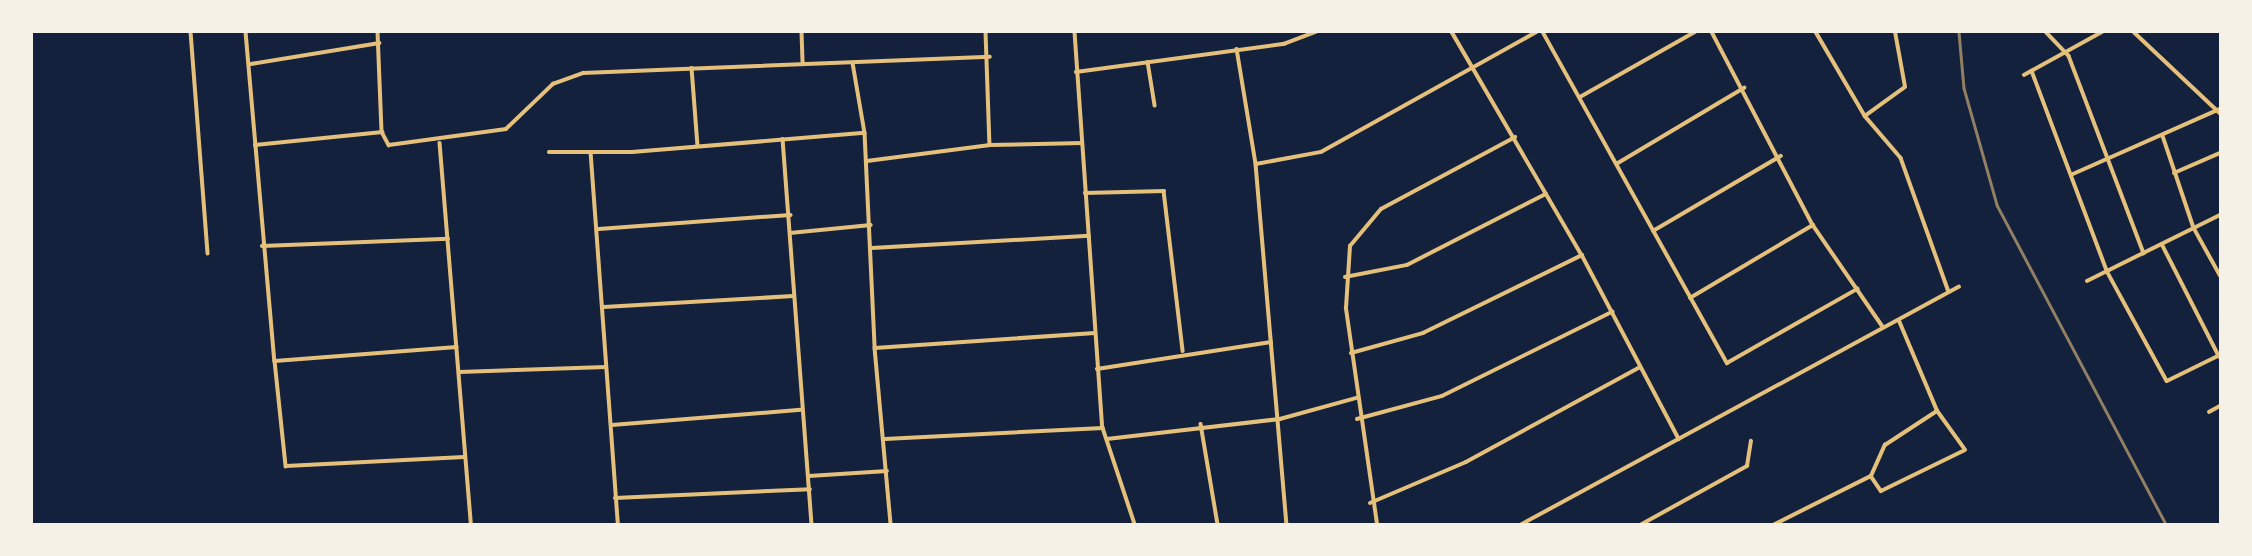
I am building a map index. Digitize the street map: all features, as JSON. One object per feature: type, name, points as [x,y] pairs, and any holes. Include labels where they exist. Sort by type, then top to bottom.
[{"type":"street","points":[[191,32],[208,253]]},
{"type":"street","points":[[246,32],[251,64],[262,246],[286,466],[465,457]]},
{"type":"street","points":[[378,32],[382,132],[389,145],[440,143],[506,129],[553,84],[583,73],[803,62],[990,57]]},
{"type":"street","points":[[802,32],[803,62]]},
{"type":"street","points":[[986,32],[990,57],[990,145]]},
{"type":"street","points":[[1074,32],[1103,428],[1135,524]]},
{"type":"street","points":[[1076,72],[1284,44],[1316,32]]},
{"type":"street","points":[[1452,32],[1475,66],[1582,255],[1679,439]]},
{"type":"street","points":[[1256,164],[1321,152],[1537,32]]},
{"type":"street","points":[[1543,32],[1727,363],[1857,289]]},
{"type":"street","points":[[1580,97],[1695,32]]},
{"type":"street","points":[[1712,32],[1782,156],[1814,225],[1882,327]]},
{"type":"street","points":[[1816,32],[1865,117],[1901,158],[1949,292]]},
{"type":"street","points":[[1865,117],[1905,87],[1895,32]]},
{"type":"street","points":[[2046,32],[2064,53],[2112,160],[2144,253]]},
{"type":"street","points":[[2024,75],[2102,32]]},
{"type":"street","points":[[2072,175],[2112,160],[2220,111],[2134,32]]},
{"type":"street","points":[[251,64],[379,43]]},
{"type":"street","points":[[1237,49],[1256,164],[1287,524]]},
{"type":"street","points":[[853,62],[865,133],[872,225],[874,348],[885,439],[891,524]]},
{"type":"street","points":[[1148,62],[1155,105]]},
{"type":"street","points":[[692,68],[698,146]]},
{"type":"street","points":[[2032,71],[2108,271],[2167,381],[2220,356],[2162,244]]},
{"type":"street","points":[[1618,163],[1744,88]]},
{"type":"street","points":[[255,145],[382,132]]},
{"type":"street","points":[[549,152],[698,146],[865,133]]},
{"type":"street","points":[[2163,136],[2194,228],[2221,275]]},
{"type":"street","points":[[1377,524],[1370,503],[1357,419],[1345,277],[1350,246],[1374,215],[1515,137]]},
{"type":"street","points":[[783,139],[790,215],[800,410],[813,524]]},
{"type":"street","points":[[440,143],[471,524]]},
{"type":"street","points":[[867,160],[990,145],[1082,143]]},
{"type":"street","points":[[591,152],[618,524]]},
{"type":"street","points":[[2174,173],[2221,153]]},
{"type":"street","points":[[1653,231],[1782,156]]},
{"type":"street","points":[[1085,193],[1164,191],[1183,351]]},
{"type":"street","points":[[1345,277],[1407,265],[1546,194]]},
{"type":"street","points":[[598,229],[790,215]]},
{"type":"street","points":[[2087,281],[2221,215]]},
{"type":"street","points":[[790,233],[872,225]]},
{"type":"street","points":[[1690,298],[1814,225]]},
{"type":"street","points":[[872,248],[1089,236]]},
{"type":"street","points":[[262,246],[448,239]]},
{"type":"street","points":[[1351,353],[1423,333],[1582,255]]},
{"type":"street","points":[[1522,524],[1959,286]]},
{"type":"street","points":[[604,307],[793,296]]},
{"type":"street","points":[[1357,419],[1442,396],[1613,312]]},
{"type":"street","points":[[1871,476],[1881,491],[1965,450],[1937,411],[1899,321]]},
{"type":"street","points":[[874,348],[1094,333]]},
{"type":"street","points":[[1097,369],[1183,351],[1271,342]]},
{"type":"street","points":[[275,361],[456,347]]},
{"type":"street","points":[[458,372],[606,367]]},
{"type":"street","points":[[1370,503],[1466,462],[1641,367]]},
{"type":"street","points":[[1107,439],[1201,424],[1280,419],[1356,398]]},
{"type":"street","points":[[2209,412],[2221,406]]},
{"type":"street","points":[[612,425],[800,410]]},
{"type":"street","points":[[1775,524],[1871,476],[1885,445],[1937,411]]},
{"type":"street","points":[[1201,424],[1219,524]]},
{"type":"street","points":[[885,439],[1103,428]]},
{"type":"street","points":[[1642,524],[1747,466],[1751,441]]},
{"type":"street","points":[[808,477],[887,471]]},
{"type":"street","points":[[615,498],[810,489]]},
{"type":"railway","points":[[1959,32],[1964,88],[1997,205],[2166,524]]}]
